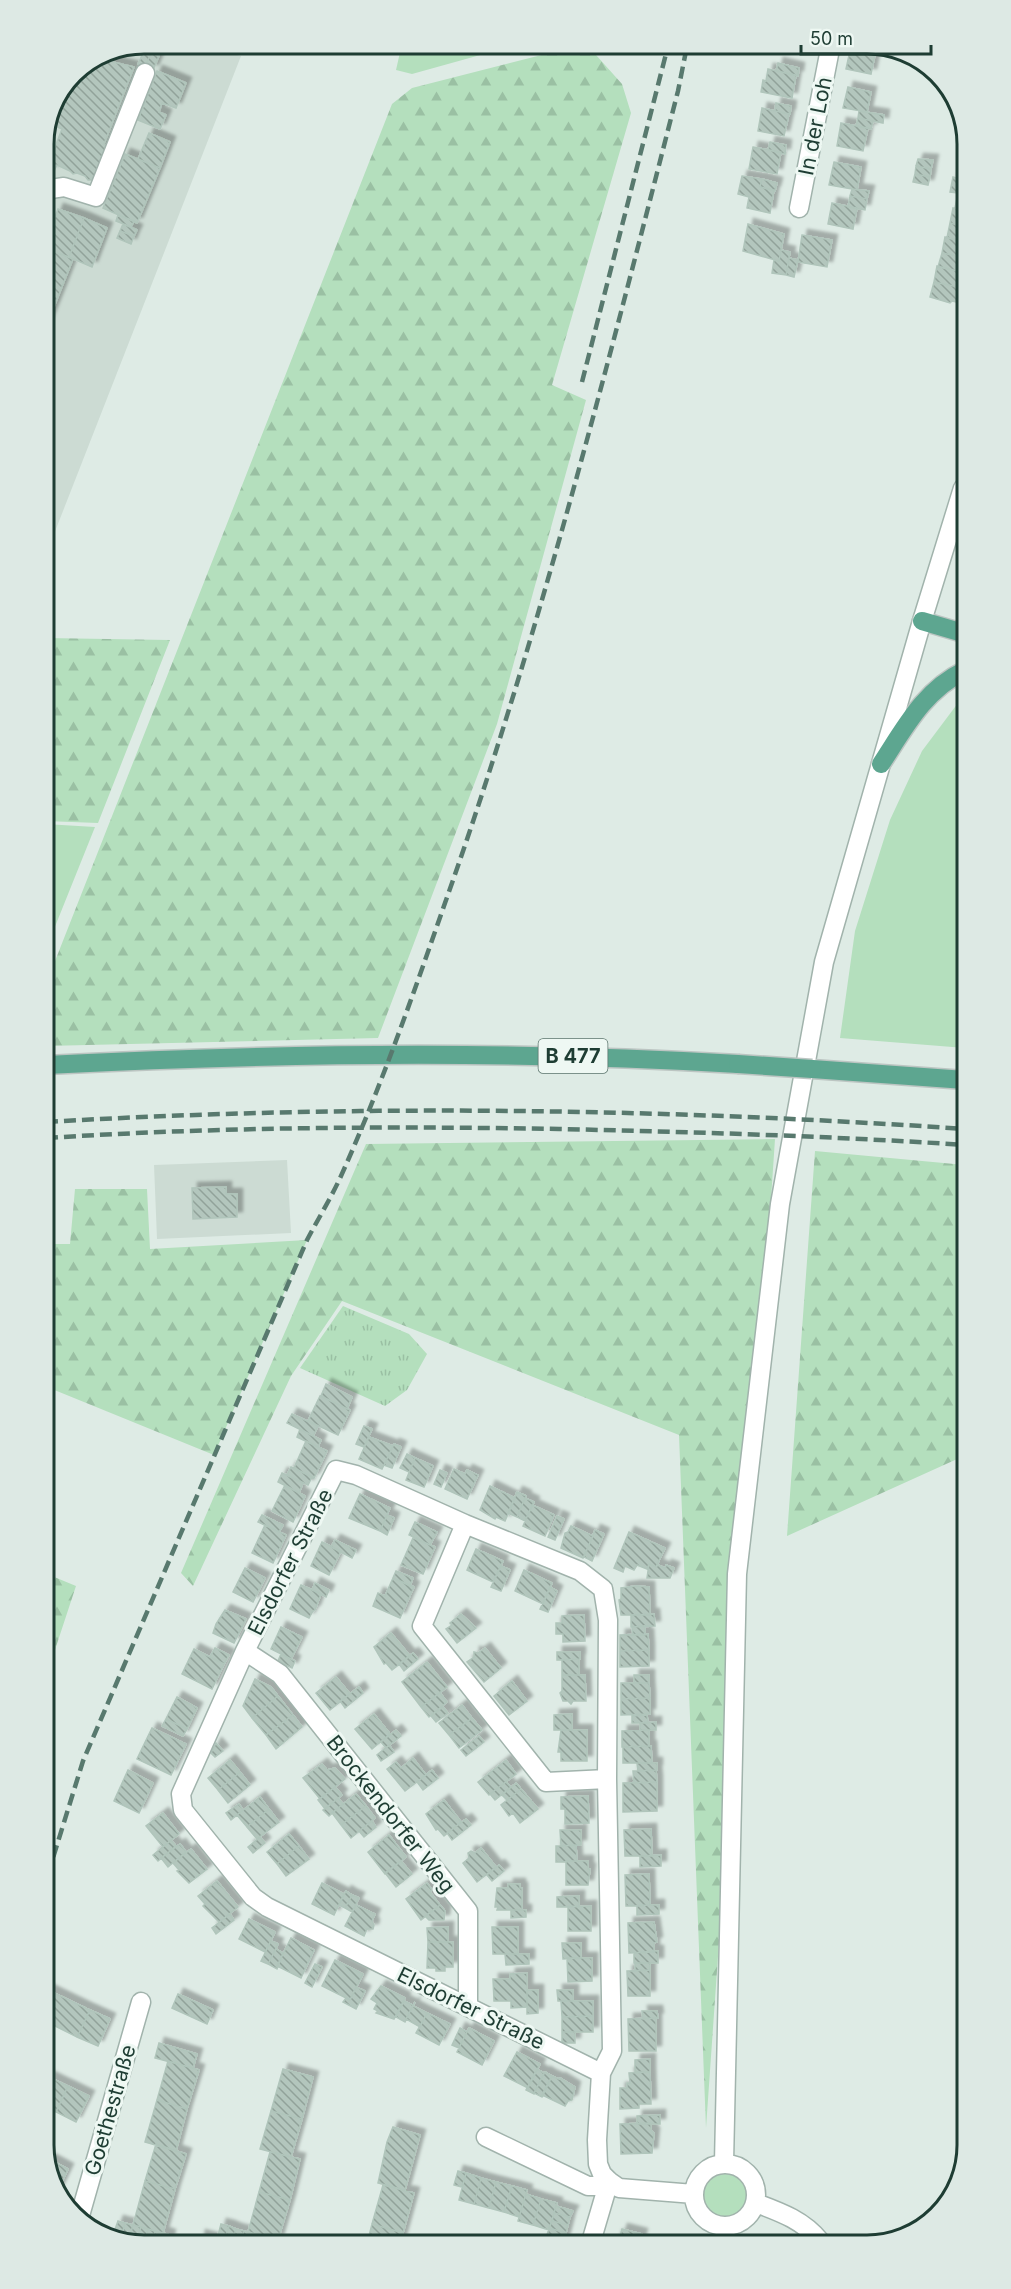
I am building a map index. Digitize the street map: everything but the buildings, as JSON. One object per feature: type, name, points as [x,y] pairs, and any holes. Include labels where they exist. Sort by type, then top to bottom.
[{"type":"main road","points":[[922,621],[957,631]]},
{"type":"main road","points":[[881,764],[913,716],[934,690],[957,674]]},
{"type":"main road","name":"B 477","points":[[54,1065],[227,1057],[397,1055],[622,1057],[957,1079]]},
{"type":"street","name":"In der Loh","points":[[799,208],[829,54]]},
{"type":"street","points":[[54,188],[64,187],[96,197],[145,73]]},
{"type":"street","points":[[724,2163],[737,1574],[780,1204],[824,962],[957,507]]},
{"type":"street","name":"Elsdorfer Straße","points":[[601,2073],[267,1907],[253,1897],[183,1810],[181,1794],[245,1651],[336,1470],[356,1475],[465,1524],[580,1571],[603,1589],[608,1620],[607,1779],[612,2051],[601,2073],[598,2164],[602,2174],[609,2181]]},
{"type":"street","points":[[465,1524],[422,1626],[546,1782],[607,1779]]},
{"type":"street","name":"Brockendorfer Weg","points":[[245,1651],[280,1674],[468,1911],[468,2007]]},
{"type":"street","name":"Goethestraße","points":[[81,2210],[141,2002]]},
{"type":"street","points":[[486,2137],[588,2186],[598,2186],[609,2181]]},
{"type":"street","points":[[724,2163],[734,2164],[750,2175],[757,2193],[756,2203],[747,2218],[722,2234],[698,2212],[694,2194],[695,2184],[706,2169],[724,2163]]},
{"type":"street","points":[[609,2181],[619,2188],[694,2194]]},
{"type":"street","points":[[593,2235],[609,2181]]},
{"type":"street","points":[[756,2203],[793,2219],[815,2235]]},
{"type":"shaded area","points":[[144,54],[233,54],[241,56],[54,534],[54,138],[61,110],[69,94],[80,80],[94,69],[110,61]]},
{"type":"shaded area","points":[[287,1160],[291,1233],[157,1239],[154,1165]]},
{"type":"green space","points":[[400,54],[484,54],[412,74],[396,70]]},
{"type":"green space","points":[[546,54],[593,54],[622,84],[631,113],[552,385],[586,400],[497,724],[378,1038],[54,1046],[54,964],[392,104],[412,88]]},
{"type":"green space","points":[[54,638],[170,640],[98,823],[54,821]]},
{"type":"green space","points":[[957,704],[957,1047],[840,1038],[855,931],[890,820],[922,751]]},
{"type":"green space","points":[[54,825],[95,827],[54,929]]},
{"type":"green space","points":[[775,1139],[706,2128],[679,1435],[342,1301],[291,1376],[193,1586],[181,1573],[366,1144]]},
{"type":"green space","points":[[815,1151],[957,1164],[957,1459],[787,1536]]},
{"type":"green space","points":[[75,1189],[147,1189],[150,1249],[307,1240],[214,1455],[54,1390],[54,1244],[70,1244]]},
{"type":"green space","points":[[343,1306],[409,1334],[427,1354],[407,1390],[385,1406],[300,1368]]},
{"type":"green space","points":[[54,1577],[76,1586],[54,1653]]},
{"type":"green space","points":[[725,2174],[741,2180],[747,2196],[741,2212],[725,2218],[709,2212],[703,2196],[709,2180]]},
{"type":"railway","points":[[582,382],[666,54]]},
{"type":"railway","points":[[54,1855],[83,1761],[307,1240],[356,1142],[396,1041],[433,937],[479,803],[542,601],[625,296],[685,54]]},
{"type":"railway","points":[[54,1122],[276,1113],[506,1111],[736,1117],[957,1129]]},
{"type":"railway","points":[[54,1138],[238,1130],[495,1128],[762,1135],[957,1145]]}]
